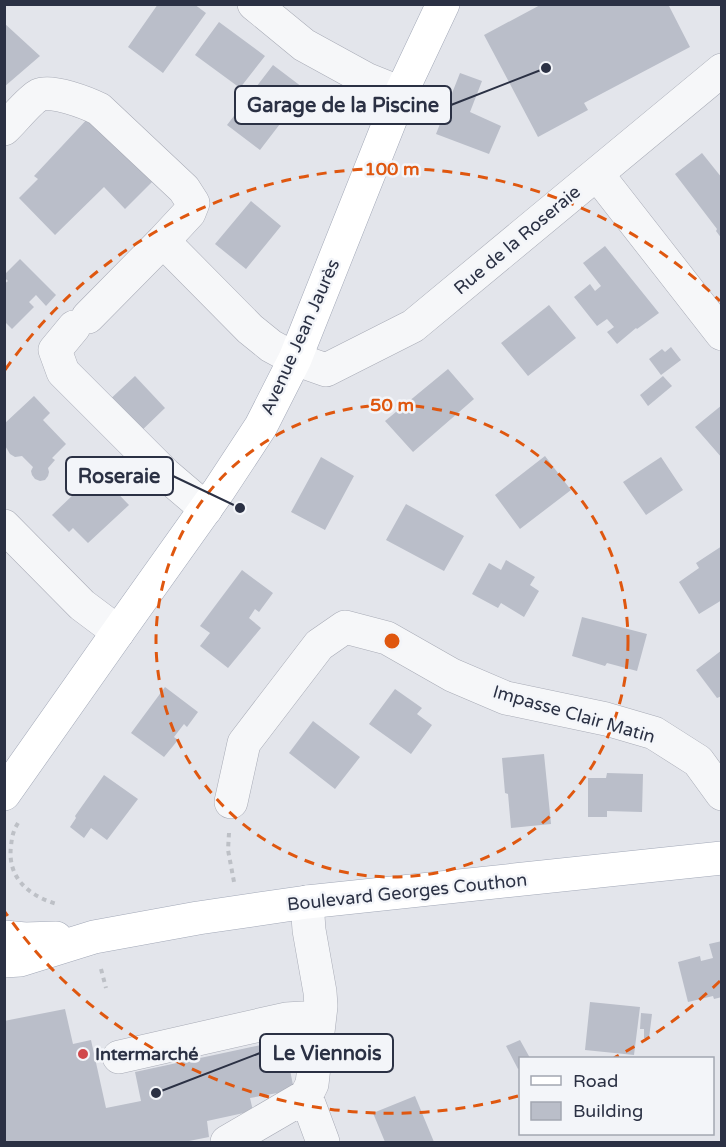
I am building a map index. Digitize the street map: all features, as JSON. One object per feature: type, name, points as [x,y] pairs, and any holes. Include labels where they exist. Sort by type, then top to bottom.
[{"type":"main road","name":"Avenue Jean Jaurès","points":[[8,799],[118,632],[206,509],[261,426],[295,359],[401,93],[443,4]]},
{"type":"main road","name":"Boulevard Georges Couthon","points":[[10,940],[20,960],[97,950],[198,918],[306,902],[722,858]]},
{"type":"street","points":[[254,4],[304,45],[366,79],[401,93]]},
{"type":"street","name":"Rue de la Roseraie","points":[[163,241],[250,329],[271,346],[295,359],[326,370],[412,326],[722,70]]},
{"type":"street","points":[[4,129],[40,94],[53,94],[83,101],[99,109],[184,189],[193,202],[189,213],[163,241],[55,350],[63,372],[165,474],[206,509]]},
{"type":"street","points":[[597,174],[722,334]]},
{"type":"street","points":[[4,526],[81,605],[118,632]]},
{"type":"street","name":"Impasse Clair Matin","points":[[231,802],[244,743],[319,645],[345,627],[387,638],[452,675],[506,698],[606,719],[654,733],[698,761],[722,794]]},
{"type":"street","points":[[227,1143],[306,1096],[312,1084],[321,1006],[306,902]]},
{"type":"street","points":[[119,1057],[286,1019],[319,1017]]},
{"type":"street","points":[[306,1096],[323,1143]]},
{"type":"path","points":[[8,799],[13,831],[10,855],[12,870],[24,887],[43,900],[60,905]]},
{"type":"path","points":[[225,884],[234,883],[228,850]]},
{"type":"path","points":[[97,950],[106,988]]},
{"type":"building","points":[[158,4],[194,4],[206,13],[163,73],[128,47]]},
{"type":"building","points":[[542,4],[668,4],[690,47],[584,103],[588,110],[538,137],[484,35]]},
{"type":"building","points":[[219,22],[265,56],[240,88],[195,55]]},
{"type":"building","points":[[4,23],[40,56],[4,87]]},
{"type":"building","points":[[273,65],[306,90],[260,150],[227,125]]},
{"type":"building","points":[[460,73],[482,81],[470,112],[501,126],[489,154],[436,134]]},
{"type":"building","points":[[90,116],[157,177],[125,209],[104,187],[55,235],[19,198],[38,179],[34,176]]},
{"type":"building","points":[[702,153],[722,178],[722,239],[717,229],[675,174]]},
{"type":"building","points":[[251,201],[281,226],[246,269],[215,244]]},
{"type":"building","points":[[605,246],[659,313],[617,344],[607,332],[614,327],[607,319],[597,326],[574,297],[590,284],[595,291],[601,286],[583,263]]},
{"type":"building","points":[[20,259],[56,295],[46,306],[36,295],[29,302],[34,307],[12,329],[4,321],[4,284],[8,281],[5,274]]},
{"type":"building","points":[[549,305],[576,338],[528,376],[501,343]]},
{"type":"building","points":[[671,347],[681,360],[661,375],[649,359],[662,349],[665,352]]},
{"type":"building","points":[[448,369],[474,399],[413,452],[385,421]]},
{"type":"building","points":[[135,376],[165,408],[136,436],[105,404]]},
{"type":"building","points":[[663,376],[672,386],[648,406],[640,395]]},
{"type":"building","points":[[34,396],[50,413],[43,420],[66,444],[52,458],[55,460],[48,468],[48,476],[45,480],[40,481],[32,475],[33,467],[22,456],[15,457],[10,454],[4,444],[4,424]]},
{"type":"building","points":[[722,405],[722,458],[695,427]]},
{"type":"building","points":[[545,456],[571,490],[520,529],[495,495]]},
{"type":"building","points":[[321,457],[354,476],[325,530],[291,512]]},
{"type":"building","points":[[661,457],[683,490],[646,515],[623,482]]},
{"type":"building","points":[[97,472],[129,505],[88,543],[73,528],[69,532],[52,515]]},
{"type":"building","points":[[406,504],[464,536],[444,571],[386,540]]},
{"type":"building","points":[[722,546],[722,600],[699,614],[679,582],[699,568],[696,563]]},
{"type":"building","points":[[506,560],[535,577],[530,585],[539,591],[524,617],[501,603],[498,608],[472,594],[489,563],[501,570]]},
{"type":"building","points":[[242,570],[273,593],[259,612],[255,609],[249,618],[261,628],[228,668],[200,646],[210,633],[200,626]]},
{"type":"building","points":[[582,617],[647,634],[637,671],[607,663],[605,666],[572,656]]},
{"type":"building","points":[[722,650],[722,696],[717,698],[696,670]]},
{"type":"building","points":[[165,687],[198,712],[187,727],[184,724],[174,737],[178,740],[164,757],[131,733]]},
{"type":"building","points":[[395,689],[422,708],[417,714],[432,725],[411,754],[369,724]]},
{"type":"building","points":[[313,721],[360,757],[335,789],[289,753]]},
{"type":"building","points":[[544,754],[551,824],[511,828],[502,758]]},
{"type":"building","points":[[607,773],[643,774],[642,812],[607,811],[607,817],[588,817],[588,778],[606,778]]},
{"type":"building","points":[[104,775],[138,799],[107,840],[91,828],[84,838],[70,827],[75,816]]},
{"type":"building","points":[[722,941],[722,997],[714,999],[713,996],[688,1002],[678,962],[700,956],[701,961],[713,958],[709,944]]},
{"type":"building","points":[[590,1002],[640,1007],[634,1055],[585,1050]]},
{"type":"building","points":[[65,1009],[73,1044],[91,1040],[106,1108],[141,1101],[135,1072],[284,1040],[294,1090],[250,1098],[253,1111],[207,1121],[209,1137],[184,1142],[4,1142],[4,1021]]},
{"type":"building","points":[[641,1013],[652,1014],[649,1038],[644,1038],[644,1029],[640,1029]]},
{"type":"building","points":[[520,1040],[529,1057],[519,1057],[519,1068],[518,1069],[506,1046]]},
{"type":"building","points":[[415,1096],[434,1142],[385,1142],[373,1113]]},
{"type":"place","name":"Garage de la Piscine","points":[[546,68]]},
{"type":"place","name":"Roseraie","points":[[240,508]]},
{"type":"place","name":"Intermarché","points":[[83,1054]]},
{"type":"place","name":"Le Viennois","points":[[156,1093]]}]
